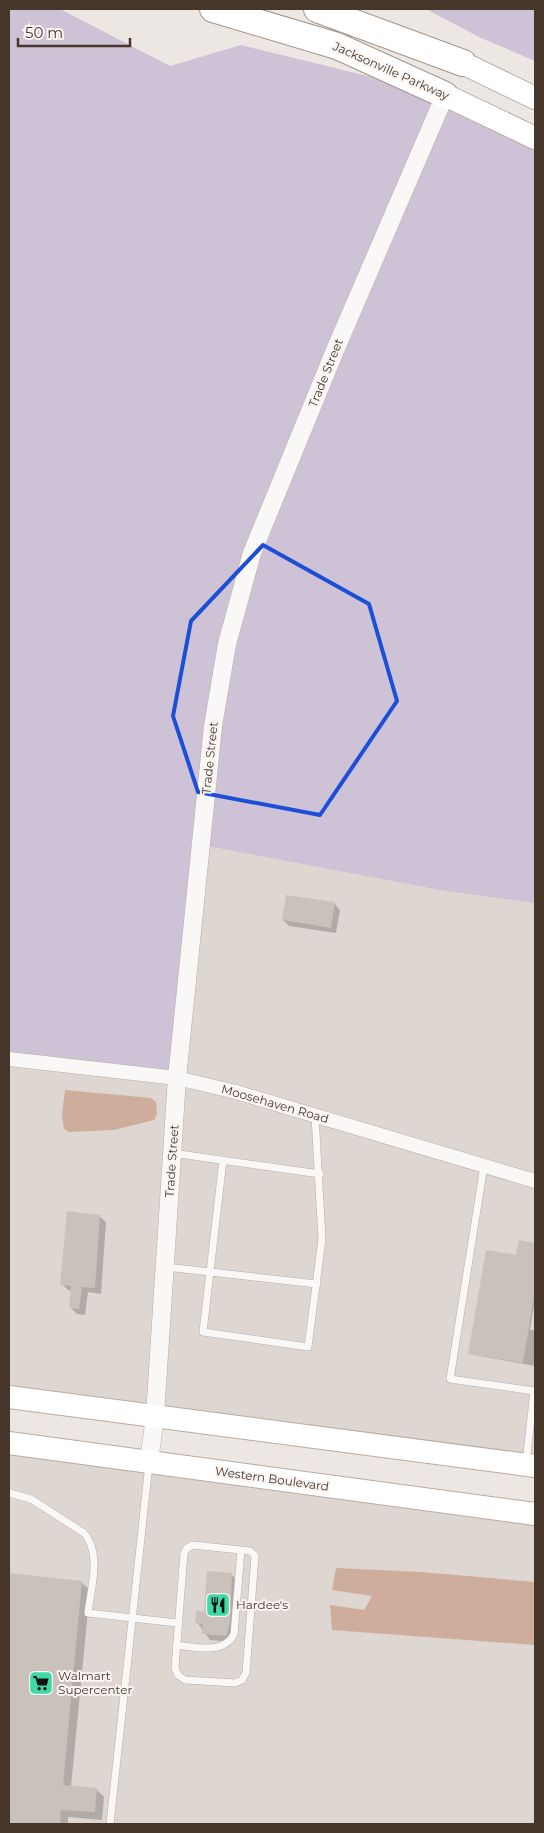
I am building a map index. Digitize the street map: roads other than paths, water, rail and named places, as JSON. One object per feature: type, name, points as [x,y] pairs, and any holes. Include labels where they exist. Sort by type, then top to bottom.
[{"type":"highway","name":"Jacksonville Parkway","points":[[213,9],[338,46],[445,95]]},
{"type":"highway","points":[[317,9],[464,63]]},
{"type":"main road","points":[[350,9],[535,98]]},
{"type":"main road","name":"Jacksonville Parkway","points":[[445,95],[535,138]]},
{"type":"main road","points":[[9,1397],[530,1465]]},
{"type":"main road","name":"Western Boulevard","points":[[9,1443],[535,1514]]},
{"type":"street","name":"Trade Street","points":[[149,1462],[155,1416],[177,1078],[213,726],[227,644],[252,553],[336,348],[392,222],[445,95]]},
{"type":"street","name":"Moosehaven Road","points":[[9,1059],[177,1078],[236,1092],[535,1181]]},
{"type":"lane","points":[[223,1160],[212,1272],[203,1332],[308,1347],[322,1239],[320,1174],[315,1116]]},
{"type":"lane","points":[[172,1153],[320,1174]]},
{"type":"lane","points":[[484,1166],[450,1379],[535,1391],[530,1465]]},
{"type":"lane","points":[[165,1267],[317,1284]]},
{"type":"lane","points":[[110,1824],[149,1462]]},
{"type":"lane","points":[[9,1493],[31,1499],[84,1533],[90,1541],[94,1558],[88,1613],[177,1623]]},
{"type":"lane","points":[[193,1545],[241,1550],[250,1551],[256,1562],[246,1673],[242,1680],[235,1683],[185,1680],[178,1675],[175,1668],[177,1623],[184,1553],[187,1548],[193,1545]]},
{"type":"lane","points":[[176,1645],[212,1648],[226,1645],[231,1640],[234,1634],[241,1550]]},
{"type":"place","name":"Hardee's","points":[[218,1605]]},
{"type":"place","name":"Walmart Supercenter","points":[[41,1683]]}]
